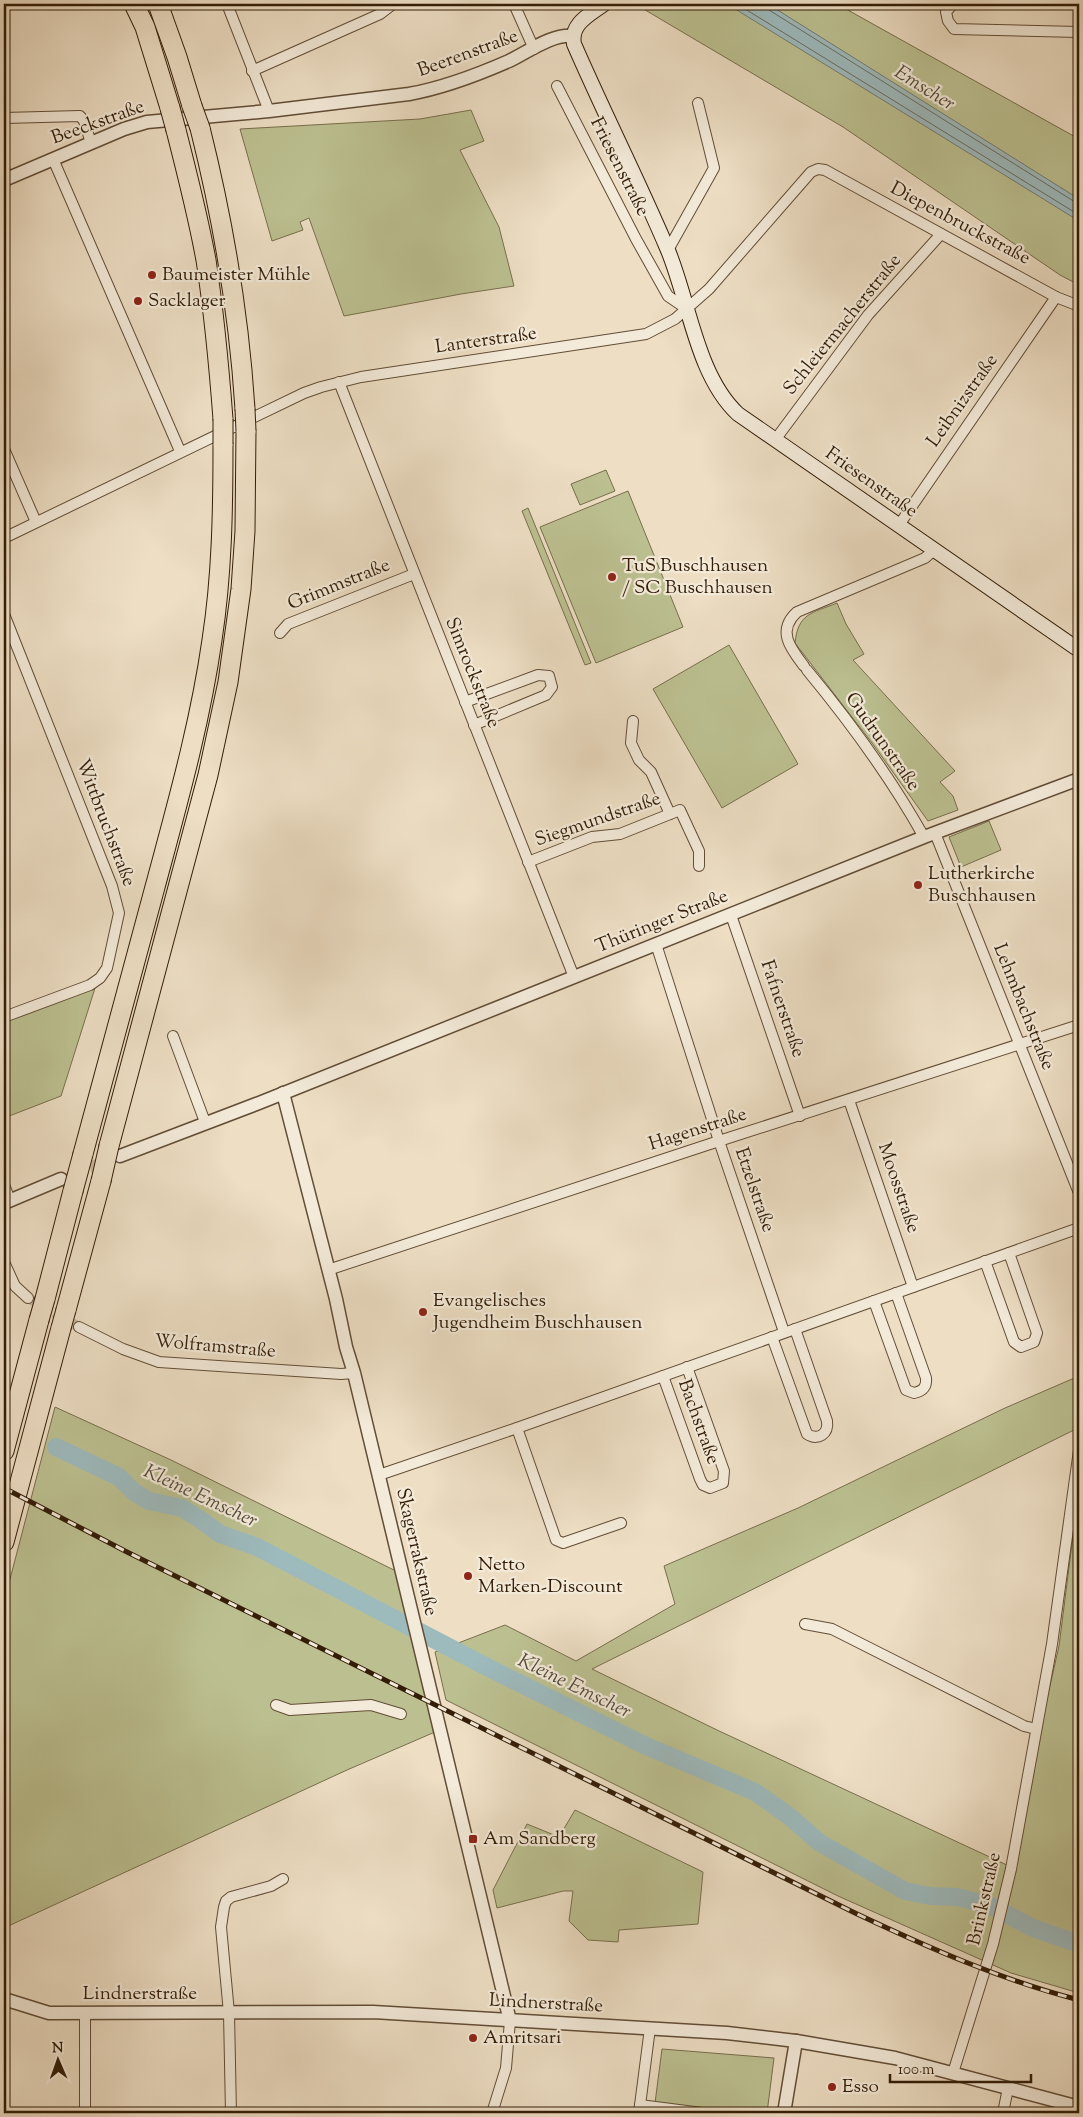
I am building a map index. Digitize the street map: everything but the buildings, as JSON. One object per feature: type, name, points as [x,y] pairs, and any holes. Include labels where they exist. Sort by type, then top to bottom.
[{"type":"highway","points":[[4,1451],[39,1320],[37,1298],[67,1185],[83,1154],[186,773],[212,640],[218,584],[223,522],[223,420],[206,260],[194,198],[170,108],[145,27],[134,4]]},
{"type":"highway","points":[[4,1542],[70,1328],[66,1310],[101,1181],[115,1151],[208,775],[228,682],[241,589],[245,531],[246,431],[235,306],[226,244],[200,128],[158,4]]},
{"type":"main road","points":[[573,36],[579,23],[604,4]]},
{"type":"main road","name":"Friesenstraße","points":[[573,36],[574,46],[668,250],[702,353],[723,398],[738,414],[1079,650]]},
{"type":"street","points":[[227,4],[269,111]]},
{"type":"street","points":[[252,71],[380,14],[393,4]]},
{"type":"street","points":[[514,4],[534,49]]},
{"type":"street","points":[[953,4],[946,12],[948,21],[954,29],[1079,32]]},
{"type":"street","name":"Beerenstraße","points":[[269,111],[431,90],[508,62],[559,36],[573,36]]},
{"type":"street","name":"Friesenstraße","points":[[557,86],[631,230],[668,296],[687,309]]},
{"type":"street","points":[[668,250],[714,168],[698,103]]},
{"type":"street","name":"Beeckstraße","points":[[4,180],[124,129],[147,122],[269,111]]},
{"type":"street","points":[[4,118],[80,116],[84,121],[91,143]]},
{"type":"street","points":[[53,159],[180,451]]},
{"type":"street","name":"Lanterstraße","points":[[4,538],[180,451],[304,393],[339,382],[646,334],[675,318],[709,289],[811,172],[818,169],[825,170]]},
{"type":"street","name":"Diepenbruckstraße","points":[[825,170],[1056,297],[1079,306]]},
{"type":"street","name":"Schleiermacherstraße","points":[[775,440],[858,329],[941,234]]},
{"type":"street","name":"Leibnizstraße","points":[[899,525],[1056,297]]},
{"type":"street","name":"Simrockstraße","points":[[339,382],[574,977]]},
{"type":"street","points":[[4,449],[36,522]]},
{"type":"street","name":"Gudrunstraße","points":[[930,835],[896,791],[838,707],[790,646],[787,636],[790,621],[797,612],[925,558],[934,550]]},
{"type":"street","name":"Grimmstraße","points":[[280,633],[288,624],[414,574]]},
{"type":"street","name":"Wittbruchstraße","points":[[4,614],[112,886],[119,913],[108,968],[100,978],[90,985],[4,1018]]},
{"type":"street","points":[[465,702],[538,674],[549,676],[552,682],[552,687],[546,695],[474,725]]},
{"type":"street","points":[[633,722],[631,742],[639,760],[651,772],[670,814]]},
{"type":"street","name":"Thüringer Straße","points":[[115,1151],[205,1122],[259,1102],[930,835],[1079,779]]},
{"type":"street","name":"Siegmundstraße","points":[[528,862],[592,837],[620,834],[680,810],[699,851],[699,866]]},
{"type":"street","name":"Lehmbachstraße","points":[[930,835],[1020,1043],[1079,1193]]},
{"type":"street","name":"Fafnerstraße","points":[[731,914],[800,1116]]},
{"type":"street","name":"Etzelstraße","points":[[656,944],[719,1141],[784,1332]]},
{"type":"street","name":"Hagenstraße","points":[[328,1270],[1079,1025]]},
{"type":"street","points":[[173,1036],[205,1122]]},
{"type":"street","name":"Skagerrakstraße","points":[[284,1092],[379,1475],[510,2021]]},
{"type":"street","name":"Moosstraße","points":[[849,1100],[913,1287]]},
{"type":"street","points":[[4,1185],[7,1202],[67,1185]]},
{"type":"street","name":"Bachstraße","points":[[379,1475],[517,1428],[1079,1228]]},
{"type":"street","points":[[985,1261],[1014,1342],[1021,1347],[1034,1342],[1037,1333],[1009,1253]]},
{"type":"street","points":[[4,1262],[15,1286],[37,1298]]},
{"type":"street","points":[[874,1301],[906,1390],[914,1393],[922,1391],[926,1386],[926,1378],[896,1293]]},
{"type":"street","name":"Wolframstraße","points":[[70,1328],[159,1362],[341,1374],[354,1373]]},
{"type":"street","points":[[772,1337],[807,1434],[816,1437],[823,1435],[828,1427],[827,1421],[795,1329]]},
{"type":"street","name":"Bachstraße","points":[[662,1376],[703,1485],[710,1488],[723,1484],[724,1471],[687,1367]]},
{"type":"street","points":[[517,1428],[556,1540],[563,1543],[621,1523]]},
{"type":"street","name":"Brinkstraße","points":[[953,2073],[993,1944],[1003,1903],[1052,1644],[1079,1450]]},
{"type":"street","points":[[805,1624],[832,1629],[1024,1726],[1036,1729]]},
{"type":"street","points":[[276,1705],[290,1710],[371,1705],[401,1714]]},
{"type":"street","points":[[231,2113],[229,2013],[221,1927],[226,1901],[231,1897],[271,1886],[283,1879]]},
{"type":"street","name":"Lindnerstraße","points":[[4,1999],[43,2012],[85,2014],[373,2012],[711,2032],[796,2041],[870,2053],[1079,2107]]},
{"type":"street","points":[[85,2014],[85,2113]]},
{"type":"street","points":[[492,2113],[506,2068],[510,2021]]},
{"type":"street","points":[[650,2028],[640,2109],[702,2113]]},
{"type":"street","points":[[784,2113],[796,2041]]},
{"type":"street","points":[[1003,2113],[1008,2088]]},
{"type":"green space","points":[[635,4],[837,4],[1079,139],[1079,285],[1060,275],[843,127]]},
{"type":"green space","points":[[471,110],[484,141],[460,150],[499,227],[514,286],[344,316],[309,218],[300,222],[303,230],[272,241],[240,129],[420,119]]},
{"type":"green space","points":[[606,470],[615,491],[580,505],[571,484]]},
{"type":"green space","name":"TuS Buschhausen / SC Buschhausen","points":[[628,491],[683,627],[596,663],[540,527]]},
{"type":"green space","points":[[528,508],[591,663],[585,665],[522,511]]},
{"type":"green space","points":[[837,603],[846,624],[864,654],[853,660],[955,771],[940,782],[953,796],[958,810],[928,821],[872,743],[795,643],[799,626],[803,620],[814,612]]},
{"type":"green space","points":[[729,645],[798,764],[722,808],[653,689]]},
{"type":"green space","points":[[989,821],[1001,850],[961,867],[949,837]]},
{"type":"green space","points":[[96,985],[61,1096],[4,1118],[4,1021]]},
{"type":"green space","points":[[1079,1376],[1079,1427],[592,1669],[717,1730],[1009,1866],[1059,1646],[1079,1489],[1079,1993],[1011,1973],[838,1896],[446,1700],[435,1652],[505,1625],[576,1661],[675,1604],[664,1566],[798,1508],[1005,1408]]},
{"type":"green space","points":[[55,1407],[171,1460],[398,1572],[435,1732],[347,1770],[4,1928],[4,1602]]},
{"type":"green space","points":[[575,1810],[703,1872],[698,1924],[619,1930],[618,1942],[588,1940],[569,1921],[573,1891],[563,1891],[497,1908],[493,1890],[527,1824],[559,1837]]},
{"type":"green space","points":[[662,2049],[774,2058],[767,2113],[744,2113],[655,2103]]},
{"type":"water","points":[[727,4],[768,4],[1079,199],[1079,221]]},
{"type":"waterway","name":"Kleine Emscher","points":[[56,1447],[119,1477],[134,1492],[149,1501],[182,1508],[220,1534],[257,1547],[487,1667],[646,1746],[755,1792],[789,1816],[820,1843],[905,1891],[930,1896],[957,1897],[989,1905],[1033,1928],[1079,1944]]},
{"type":"tunnel","points":[[73,1174],[110,1160]]},
{"type":"tunnel","points":[[28,1298],[79,1327]]},
{"type":"railway","points":[[4,1488],[127,1552],[855,1913],[993,1973],[1079,2000]]},
{"type":"place","name":"Baumeister Mühle","points":[[152,275]]},
{"type":"place","name":"Sacklager","points":[[138,301]]},
{"type":"place","name":"TuS Buschhausen / SC Buschhausen","points":[[612,577]]},
{"type":"place","name":"Lutherkirche Buschhausen","points":[[918,885]]},
{"type":"place","name":"Evangelisches Jugendheim Buschhausen","points":[[423,1312]]},
{"type":"place","name":"Netto Marken-Discount","points":[[468,1576]]},
{"type":"place","name":"Am Sandberg","points":[[473,1839]]},
{"type":"place","name":"Amritsari","points":[[473,2038]]},
{"type":"place","name":"Esso","points":[[832,2087]]},
{"type":"water label","name":"Emscher","points":[[924,89]]}]
